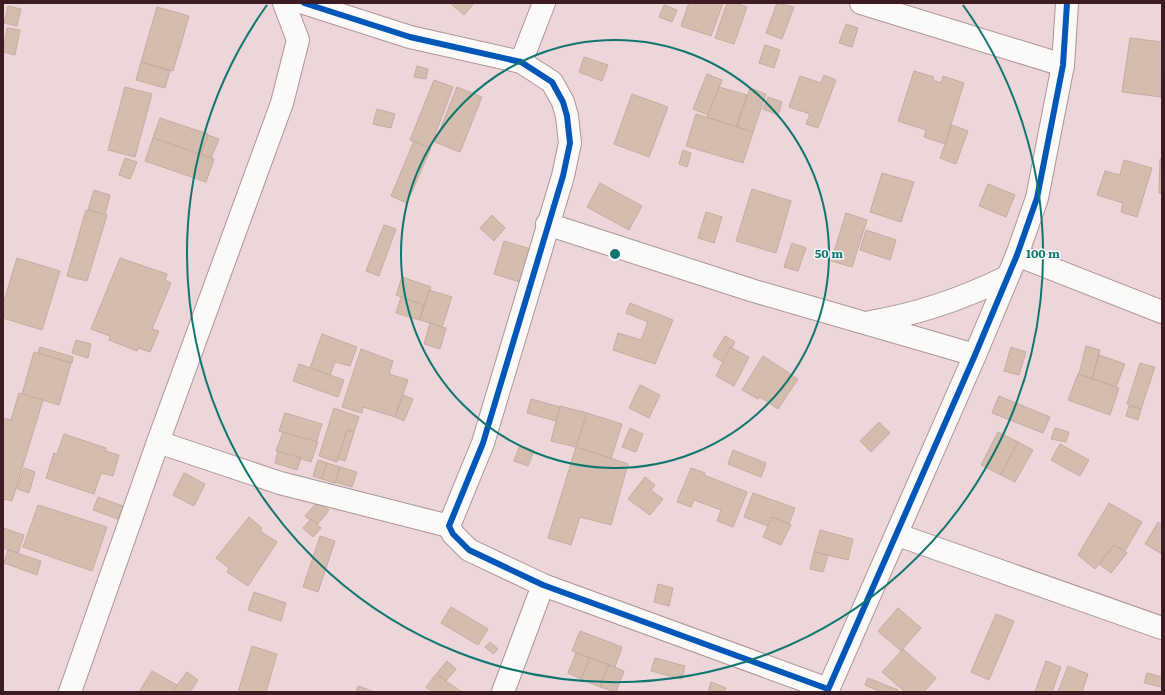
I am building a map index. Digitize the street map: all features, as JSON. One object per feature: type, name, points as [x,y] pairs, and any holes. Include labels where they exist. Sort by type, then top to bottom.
[{"type":"street","points":[[70,692],[158,442],[282,103],[298,40],[284,3]]},
{"type":"street","points":[[304,3],[410,37],[521,62],[552,82],[563,102],[567,116],[570,144],[563,176],[547,224],[483,443],[449,526],[453,534],[469,550],[543,585],[828,690],[898,535],[975,355],[1017,255],[1037,198],[1063,65],[1067,3]]},
{"type":"street","points":[[521,62],[544,3]]},
{"type":"street","points":[[861,3],[1063,65]]},
{"type":"street","points":[[547,224],[754,291],[975,355]]},
{"type":"street","points":[[1017,255],[1162,312]]},
{"type":"street","points":[[865,323],[908,316],[974,293],[1007,277]]},
{"type":"street","points":[[158,442],[280,483],[449,526]]},
{"type":"street","points":[[898,535],[1162,628]]},
{"type":"street","points":[[503,692],[543,585]]},
{"type":"building","points":[[450,3],[474,3],[464,15]]},
{"type":"building","points":[[689,3],[723,3],[711,36],[681,26]]},
{"type":"building","points":[[727,3],[735,3],[747,7],[734,44],[715,38]]},
{"type":"building","points":[[777,3],[794,7],[782,39],[766,33]]},
{"type":"building","points":[[664,5],[677,10],[672,22],[659,17]]},
{"type":"building","points":[[8,6],[21,9],[17,26],[4,23]]},
{"type":"building","points":[[157,7],[189,16],[173,71],[141,62]]},
{"type":"building","points":[[846,24],[858,28],[852,47],[839,43]]},
{"type":"building","points":[[7,28],[20,30],[15,55],[3,52]]},
{"type":"building","points":[[1130,38],[1162,42],[1161,97],[1122,92]]},
{"type":"building","points":[[765,45],[780,50],[774,68],[759,63]]},
{"type":"building","points":[[584,57],[608,65],[602,81],[579,72]]},
{"type":"building","points":[[141,62],[170,71],[165,88],[136,80]]},
{"type":"building","points":[[417,66],[428,69],[426,79],[414,77]]},
{"type":"building","points":[[914,71],[934,77],[933,80],[941,83],[943,76],[964,83],[945,144],[924,137],[926,130],[898,121]]},
{"type":"building","points":[[707,74],[722,80],[708,115],[693,109]]},
{"type":"building","points":[[824,75],[836,80],[818,128],[806,124],[810,114],[789,107],[800,76],[821,83]]},
{"type":"building","points":[[434,80],[453,87],[430,148],[410,140]]},
{"type":"building","points":[[125,87],[152,94],[135,157],[108,150]]},
{"type":"building","points":[[457,87],[482,97],[460,152],[435,142]]},
{"type":"building","points":[[719,87],[747,95],[736,127],[707,117]]},
{"type":"building","points":[[750,88],[766,94],[753,132],[737,127]]},
{"type":"building","points":[[632,94],[668,107],[649,157],[614,144]]},
{"type":"building","points":[[768,97],[782,102],[778,115],[763,109]]},
{"type":"building","points":[[377,109],[395,114],[391,128],[373,124]]},
{"type":"building","points":[[696,114],[753,132],[743,163],[686,146]]},
{"type":"building","points":[[160,118],[208,134],[201,155],[153,138]]},
{"type":"building","points":[[952,125],[968,131],[956,164],[940,158]]},
{"type":"building","points":[[208,135],[219,139],[211,158],[201,154]]},
{"type":"building","points":[[153,138],[214,159],[206,182],[145,161]]},
{"type":"building","points":[[414,141],[431,148],[407,203],[391,196]]},
{"type":"building","points":[[683,150],[691,153],[687,167],[679,164]]},
{"type":"building","points":[[125,158],[137,162],[130,179],[119,175]]},
{"type":"building","points":[[1160,159],[1162,160],[1162,194],[1159,193]]},
{"type":"building","points":[[1124,160],[1152,168],[1137,217],[1121,212],[1123,203],[1097,195],[1105,171],[1120,175]]},
{"type":"building","points":[[882,173],[914,182],[901,222],[870,212]]},
{"type":"building","points":[[600,183],[642,206],[629,230],[587,207]]},
{"type":"building","points":[[988,184],[1015,195],[1006,217],[979,206]]},
{"type":"building","points":[[752,189],[791,201],[776,253],[736,241]]},
{"type":"building","points":[[94,190],[110,195],[105,215],[88,210]]},
{"type":"building","points":[[86,210],[107,215],[87,281],[67,276]]},
{"type":"building","points":[[706,212],[722,217],[714,243],[698,238]]},
{"type":"building","points":[[846,213],[867,220],[852,267],[831,261]]},
{"type":"building","points":[[492,215],[505,228],[494,241],[480,228]]},
{"type":"building","points":[[384,225],[396,229],[379,276],[366,271]]},
{"type":"building","points":[[866,230],[896,240],[890,260],[860,250]]},
{"type":"building","points":[[504,241],[531,249],[520,282],[494,274]]},
{"type":"building","points":[[792,243],[806,248],[798,271],[784,267]]},
{"type":"building","points":[[17,258],[60,271],[42,330],[3,318],[3,304]]},
{"type":"building","points":[[120,258],[167,274],[165,280],[171,283],[152,329],[159,331],[150,352],[138,348],[137,351],[109,340],[110,336],[91,329]]},
{"type":"building","points":[[402,277],[431,287],[424,305],[396,295]]},
{"type":"building","points":[[429,290],[452,297],[442,327],[420,320]]},
{"type":"building","points":[[401,297],[424,305],[419,320],[396,313]]},
{"type":"building","points":[[630,303],[673,320],[655,364],[613,350],[618,333],[641,340],[648,322],[626,313]]},
{"type":"building","points":[[430,323],[446,328],[440,349],[424,344]]},
{"type":"building","points":[[322,334],[357,347],[350,366],[335,362],[330,375],[310,368]]},
{"type":"building","points":[[725,336],[735,342],[723,362],[713,356]]},
{"type":"building","points":[[76,340],[91,344],[88,358],[72,353]]},
{"type":"building","points":[[1086,346],[1100,350],[1092,379],[1079,374]]},
{"type":"building","points":[[40,347],[73,357],[72,363],[38,353]]},
{"type":"building","points":[[730,347],[749,357],[734,386],[716,376]]},
{"type":"building","points":[[1011,347],[1026,352],[1019,375],[1004,371]]},
{"type":"building","points":[[361,349],[393,361],[389,374],[408,380],[395,417],[363,407],[362,413],[342,407]]},
{"type":"building","points":[[34,352],[71,363],[59,405],[22,394]]},
{"type":"building","points":[[1099,355],[1125,364],[1116,387],[1092,379]]},
{"type":"building","points":[[763,356],[798,379],[778,409],[760,397],[758,399],[742,390]]},
{"type":"building","points":[[1140,363],[1155,367],[1141,409],[1127,404]]},
{"type":"building","points":[[299,364],[344,380],[338,397],[293,381]]},
{"type":"building","points":[[1078,374],[1119,388],[1110,415],[1068,400]]},
{"type":"building","points":[[640,385],[660,395],[649,418],[629,408]]},
{"type":"building","points":[[19,393],[43,400],[12,501],[3,499],[3,418],[11,420]]},
{"type":"building","points":[[403,395],[413,399],[404,421],[395,417]]},
{"type":"building","points":[[999,396],[1050,417],[1043,433],[992,413]]},
{"type":"building","points":[[531,399],[560,407],[556,421],[527,413]]},
{"type":"building","points":[[560,406],[587,413],[576,447],[551,441]]},
{"type":"building","points":[[1129,406],[1141,409],[1138,420],[1126,416]]},
{"type":"building","points":[[334,408],[359,417],[354,432],[347,430],[337,462],[319,456]]},
{"type":"building","points":[[285,413],[322,424],[316,443],[279,431]]},
{"type":"building","points":[[587,413],[622,424],[611,459],[576,447]]},
{"type":"building","points":[[879,422],[890,433],[871,452],[860,441]]},
{"type":"building","points":[[630,428],[643,434],[636,452],[622,447]]},
{"type":"building","points":[[1055,428],[1069,432],[1066,442],[1051,439]]},
{"type":"building","points":[[347,430],[354,432],[345,461],[338,459]]},
{"type":"building","points":[[283,432],[318,442],[311,462],[276,451]]},
{"type":"building","points":[[998,432],[1018,442],[1001,475],[981,465]]},
{"type":"building","points":[[64,434],[106,448],[105,451],[119,455],[113,476],[101,473],[94,494],[46,478],[54,453],[57,454]]},
{"type":"building","points":[[1018,442],[1033,450],[1015,482],[1001,475]]},
{"type":"building","points":[[1060,444],[1089,460],[1080,476],[1051,460]]},
{"type":"building","points":[[520,445],[534,451],[528,466],[514,461]]},
{"type":"building","points":[[576,447],[628,464],[611,525],[580,517],[571,545],[548,538]]},
{"type":"building","points":[[733,450],[766,463],[761,477],[728,464]]},
{"type":"building","points":[[278,451],[301,458],[297,470],[275,463]]},
{"type":"building","points":[[318,460],[327,463],[322,479],[313,476]]},
{"type":"building","points":[[327,463],[340,467],[335,483],[322,479]]},
{"type":"building","points":[[340,467],[357,472],[352,487],[335,482]]},
{"type":"building","points":[[24,468],[35,472],[29,493],[17,489]]},
{"type":"building","points":[[691,468],[705,473],[704,475],[747,492],[733,527],[717,521],[721,510],[694,500],[691,507],[677,502]]},
{"type":"building","points":[[184,473],[205,484],[194,506],[173,495]]},
{"type":"building","points":[[645,477],[655,485],[651,490],[663,499],[650,515],[628,499]]},
{"type":"building","points":[[753,493],[795,508],[789,524],[772,517],[768,526],[744,517]]},
{"type":"building","points":[[98,497],[123,506],[118,519],[93,510]]},
{"type":"building","points":[[318,501],[329,510],[317,525],[305,516]]},
{"type":"building","points":[[1109,503],[1142,522],[1125,551],[1114,545],[1095,569],[1078,555]]},
{"type":"building","points":[[38,505],[107,527],[92,571],[23,547]]},
{"type":"building","points":[[249,517],[262,528],[260,531],[277,542],[248,586],[227,572],[229,568],[216,558]]},
{"type":"building","points":[[772,517],[791,525],[781,545],[763,537]]},
{"type":"building","points":[[311,519],[321,528],[313,537],[303,528]]},
{"type":"building","points":[[1158,522],[1162,525],[1162,554],[1145,544]]},
{"type":"building","points":[[3,528],[24,535],[18,553],[3,548]]},
{"type":"building","points":[[820,530],[853,539],[848,560],[814,552]]},
{"type":"building","points":[[320,536],[335,541],[318,592],[303,587]]},
{"type":"building","points":[[1114,545],[1127,553],[1111,573],[1099,564]]},
{"type":"building","points":[[8,550],[41,561],[37,575],[4,563]]},
{"type":"building","points":[[814,552],[828,555],[823,572],[810,569]]},
{"type":"building","points":[[658,584],[673,588],[669,606],[654,602]]},
{"type":"building","points":[[254,592],[286,603],[281,621],[248,610]]},
{"type":"building","points":[[451,607],[488,629],[478,645],[441,623]]},
{"type":"building","points":[[898,608],[921,628],[901,651],[878,631]]},
{"type":"building","points":[[996,614],[1014,621],[989,680],[971,672]]},
{"type":"building","points":[[580,631],[622,647],[615,667],[572,651]]},
{"type":"building","points":[[490,642],[498,649],[493,654],[485,647]]},
{"type":"building","points":[[252,646],[277,654],[266,692],[238,692]]},
{"type":"building","points":[[903,649],[936,678],[924,692],[905,692],[882,672]]},
{"type":"building","points":[[576,653],[590,658],[581,679],[568,673]]},
{"type":"building","points":[[590,658],[609,665],[600,687],[581,679]]},
{"type":"building","points":[[655,658],[685,666],[682,679],[651,671]]},
{"type":"building","points":[[447,661],[456,669],[446,681],[437,673]]},
{"type":"building","points":[[1046,661],[1061,667],[1052,692],[1035,692]]},
{"type":"building","points":[[609,665],[624,671],[616,692],[600,687]]},
{"type":"building","points":[[1068,666],[1088,674],[1082,692],[1058,692]]},
{"type":"building","points":[[152,671],[177,685],[173,692],[139,692]]},
{"type":"building","points":[[187,672],[198,680],[190,692],[172,692]]},
{"type":"building","points":[[1147,673],[1162,677],[1162,687],[1144,683]]},
{"type":"building","points":[[436,674],[462,692],[433,692],[426,687]]},
{"type":"building","points":[[868,678],[898,690],[897,692],[881,692],[865,685]]},
{"type":"building","points":[[711,682],[726,688],[724,692],[708,692]]},
{"type":"building","points":[[358,686],[375,692],[356,692]]},
{"type":"cycle path","points":[[304,3],[410,37],[521,62],[552,82],[563,102],[567,116],[570,143],[563,176],[483,443],[449,526],[453,534],[469,550],[543,585],[828,689]]},
{"type":"cycle path","points":[[827,692],[975,355],[1017,255],[1037,198],[1063,65],[1067,3]]}]
